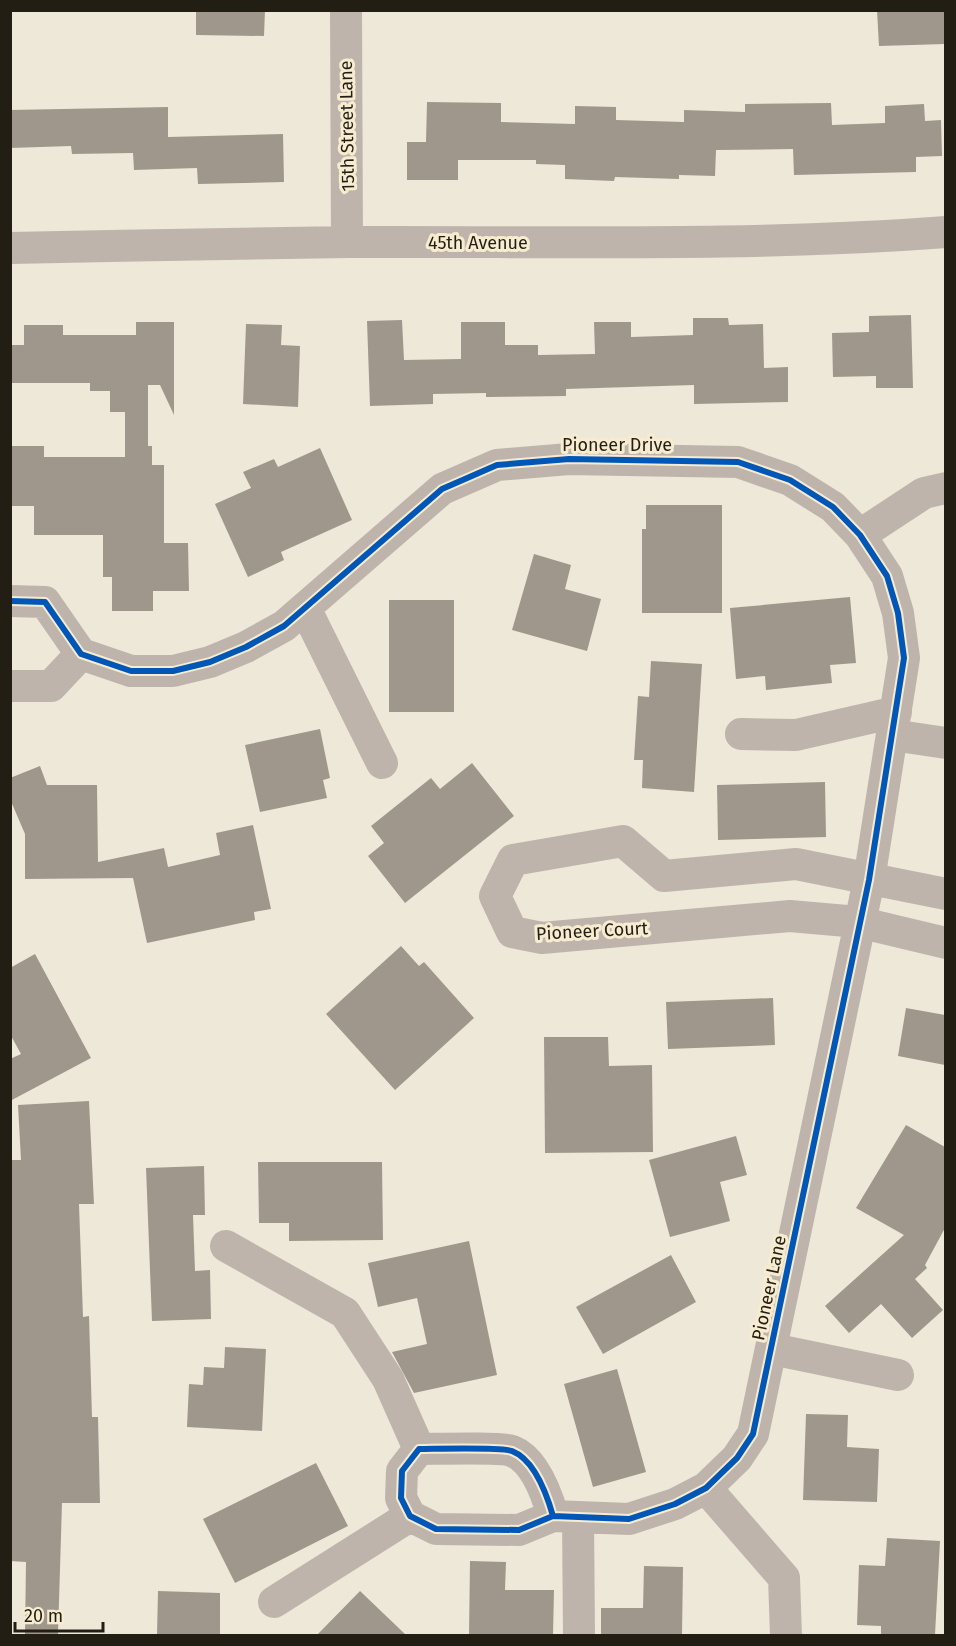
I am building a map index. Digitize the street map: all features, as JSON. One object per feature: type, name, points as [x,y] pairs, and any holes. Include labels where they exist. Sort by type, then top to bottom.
[{"type":"street","name":"15th Street Lane","points":[[346,10],[347,242]]},
{"type":"street","name":"45th Avenue","points":[[10,248],[347,242],[616,243],[866,238],[945,232]]},
{"type":"street","name":"Pioneer Drive","points":[[81,654],[131,671],[173,670],[210,662],[246,647],[284,626],[442,489],[497,465],[569,459],[738,462],[790,480],[833,507],[860,536],[887,576],[898,614],[904,658],[869,880],[858,922]]},
{"type":"street","points":[[860,536],[924,493],[945,488]]},
{"type":"street","points":[[10,601],[45,602],[81,654],[51,686],[10,686]]},
{"type":"street","points":[[305,608],[382,764]]},
{"type":"street","points":[[741,734],[796,735],[894,724],[945,743]]},
{"type":"street","name":"Pioneer Court","points":[[667,927],[664,876],[623,841],[513,860],[495,896],[512,932],[542,938],[667,927],[790,916],[858,922],[945,943]]},
{"type":"street","points":[[664,876],[796,864],[945,894]]},
{"type":"street","name":"Pioneer Lane","points":[[410,1516],[436,1529],[519,1530],[566,1516],[628,1519],[675,1504],[706,1488],[737,1458],[753,1434],[858,922]]},
{"type":"street","points":[[226,1245],[345,1313],[388,1379],[419,1449]]},
{"type":"street","points":[[772,1349],[898,1375]]},
{"type":"street","points":[[419,1449],[512,1451],[528,1465],[566,1516],[579,1635]]},
{"type":"street","points":[[274,1602],[410,1516],[401,1498],[402,1471],[419,1449]]},
{"type":"street","points":[[706,1488],[784,1578],[786,1635]]},
{"type":"building","points":[[196,10],[265,10],[264,36],[196,35]]},
{"type":"building","points":[[877,10],[945,10],[945,44],[879,46]]},
{"type":"building","points":[[427,102],[501,103],[501,122],[575,124],[575,106],[616,107],[616,120],[684,122],[684,110],[745,112],[745,104],[831,103],[832,125],[885,123],[885,106],[924,104],[925,121],[941,120],[942,156],[916,157],[916,172],[794,175],[793,149],[716,150],[715,176],[679,175],[679,179],[615,177],[614,181],[565,179],[565,165],[536,164],[536,160],[458,160],[458,180],[407,180],[407,142],[426,142]]},
{"type":"building","points":[[168,107],[168,137],[283,134],[284,182],[198,184],[197,168],[134,170],[133,153],[72,154],[71,146],[10,148],[10,110]]},
{"type":"building","points":[[911,315],[913,388],[876,388],[876,376],[833,377],[832,333],[869,332],[869,316]]},
{"type":"building","points":[[693,318],[728,318],[729,325],[763,324],[764,368],[788,367],[788,402],[694,404],[694,385],[566,389],[566,396],[486,397],[486,393],[433,394],[433,404],[370,406],[367,321],[402,320],[404,360],[461,359],[461,322],[505,322],[505,345],[538,345],[538,355],[595,354],[594,322],[631,322],[631,337],[693,335]]},
{"type":"building","points":[[136,322],[174,322],[174,415],[160,385],[148,385],[148,446],[152,446],[152,465],[164,465],[164,543],[188,543],[189,591],[153,591],[153,611],[112,611],[112,577],[103,577],[103,535],[34,535],[34,506],[10,506],[10,446],[44,446],[44,457],[125,457],[125,412],[110,412],[110,391],[90,391],[90,383],[10,383],[10,345],[24,345],[24,325],[63,325],[63,335],[136,335]]},
{"type":"building","points":[[246,324],[282,325],[281,345],[300,346],[298,407],[243,404]]},
{"type":"building","points":[[320,448],[352,520],[281,552],[284,560],[248,577],[215,504],[251,488],[243,472],[274,459],[278,467]]},
{"type":"building","points":[[646,505],[722,505],[722,613],[642,613],[642,529],[646,529]]},
{"type":"building","points":[[534,554],[571,565],[565,589],[601,599],[587,651],[512,630]]},
{"type":"building","points":[[850,597],[856,663],[830,665],[832,683],[766,690],[765,676],[736,679],[730,608]]},
{"type":"building","points":[[389,600],[454,600],[454,712],[389,712]]},
{"type":"building","points":[[651,661],[702,664],[694,792],[642,788],[643,760],[634,760],[638,696],[649,697]]},
{"type":"building","points":[[320,729],[330,778],[323,780],[327,798],[260,812],[245,745]]},
{"type":"building","points":[[472,763],[514,816],[405,903],[368,856],[384,843],[371,826],[431,778],[440,789]]},
{"type":"building","points":[[40,766],[47,785],[97,785],[98,862],[164,848],[168,867],[220,855],[216,833],[253,825],[271,909],[254,912],[255,920],[147,943],[133,878],[25,879],[25,834],[10,799],[10,778]]},
{"type":"building","points":[[825,782],[826,837],[718,840],[717,785]]},
{"type":"building","points":[[401,946],[419,966],[424,962],[474,1018],[395,1090],[326,1014]]},
{"type":"building","points":[[35,954],[91,1058],[10,1101],[10,1059],[21,1054],[10,1034],[10,968]]},
{"type":"building","points":[[773,998],[775,1045],[668,1049],[666,1002]]},
{"type":"building","points":[[906,1008],[945,1015],[945,1065],[898,1056]]},
{"type":"building","points":[[544,1037],[608,1037],[609,1066],[652,1065],[653,1152],[545,1153]]},
{"type":"building","points":[[89,1101],[94,1204],[79,1204],[83,1317],[89,1316],[92,1417],[98,1417],[100,1503],[62,1503],[58,1635],[25,1635],[26,1562],[10,1561],[10,1160],[21,1160],[18,1105]]},
{"type":"building","points":[[906,1125],[945,1147],[945,1228],[925,1265],[927,1268],[915,1279],[943,1310],[912,1338],[881,1304],[849,1333],[825,1306],[904,1235],[856,1208]]},
{"type":"building","points":[[736,1136],[747,1175],[720,1182],[730,1221],[670,1237],[649,1160]]},
{"type":"building","points":[[258,1162],[382,1162],[383,1240],[289,1241],[289,1223],[259,1223]]},
{"type":"building","points":[[204,1166],[205,1215],[193,1215],[195,1271],[210,1270],[211,1319],[152,1321],[146,1168]]},
{"type":"building","points":[[469,1241],[497,1375],[414,1393],[392,1352],[427,1344],[417,1298],[378,1307],[368,1263]]},
{"type":"building","points":[[671,1255],[696,1302],[603,1354],[576,1307]]},
{"type":"building","points":[[225,1347],[266,1349],[262,1431],[187,1427],[189,1384],[203,1385],[204,1367],[224,1368]]},
{"type":"building","points":[[617,1369],[646,1472],[593,1487],[564,1384]]},
{"type":"building","points":[[806,1414],[848,1415],[847,1447],[879,1449],[877,1502],[803,1500]]},
{"type":"building","points":[[316,1463],[348,1526],[235,1583],[203,1519]]},
{"type":"building","points":[[887,1538],[940,1541],[935,1635],[881,1635],[881,1626],[857,1625],[859,1565],[885,1566]]},
{"type":"building","points":[[470,1561],[506,1562],[505,1590],[554,1590],[553,1635],[469,1635]]},
{"type":"building","points":[[644,1566],[683,1567],[682,1635],[601,1635],[601,1608],[643,1608]]},
{"type":"building","points":[[158,1591],[220,1593],[220,1635],[157,1635]]},
{"type":"building","points":[[360,1591],[406,1635],[317,1635]]},
{"type":"cycle path","points":[[10,601],[45,602],[81,654],[131,671],[173,671],[210,662],[246,647],[284,626],[442,489],[497,465],[569,459],[738,462],[790,480],[833,507],[860,535],[887,576],[898,613],[904,658],[869,880],[753,1434],[737,1458],[706,1488],[675,1504],[629,1519],[553,1516],[519,1530],[436,1529],[410,1516],[401,1498],[402,1471],[419,1449],[512,1451],[527,1462],[539,1479],[553,1516]]}]
